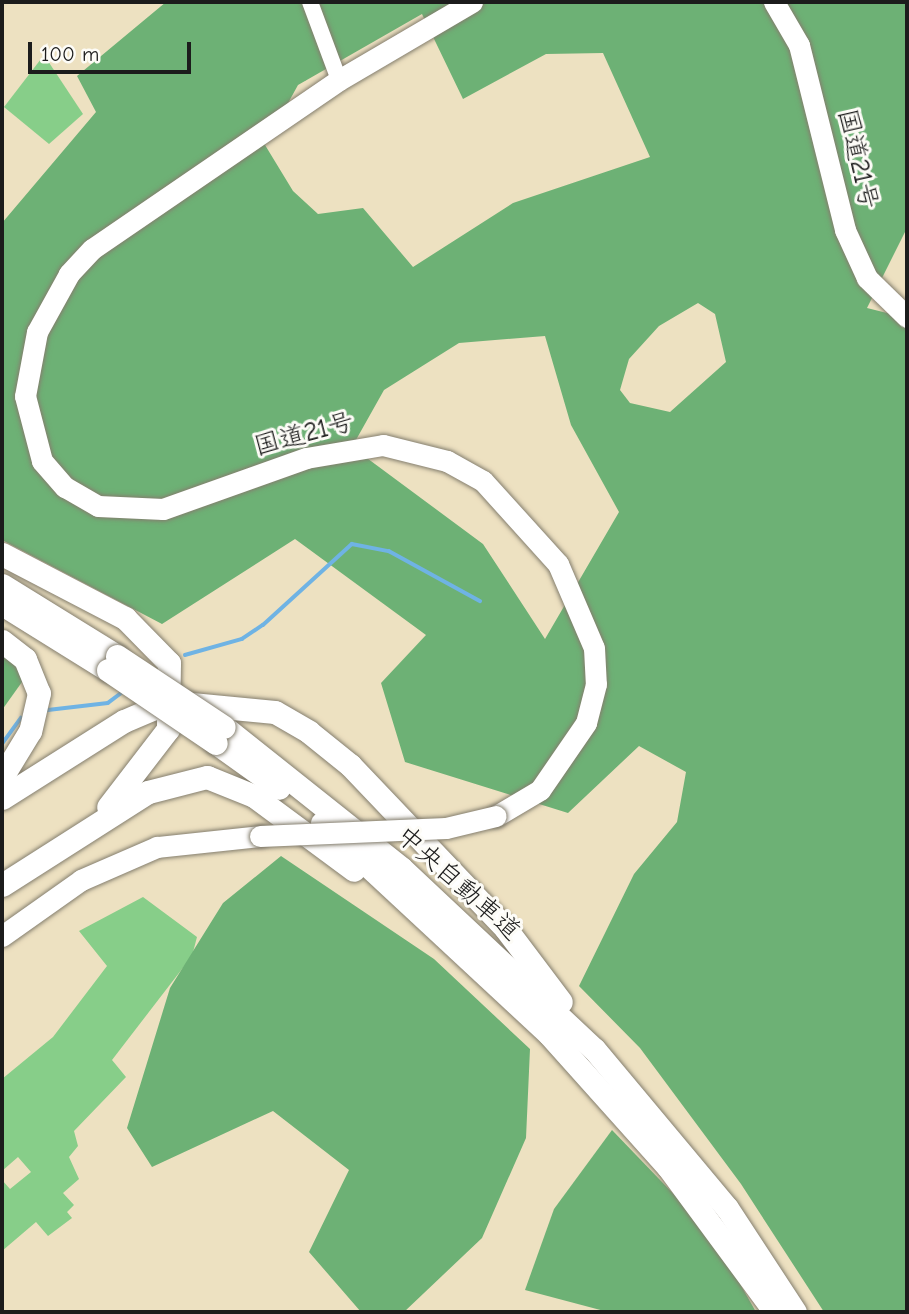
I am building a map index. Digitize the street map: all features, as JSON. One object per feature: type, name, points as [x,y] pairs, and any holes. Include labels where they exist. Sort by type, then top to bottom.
[{"type":"highway","name":"国道21号","points":[[2,936],[81,880],[116,864],[199,838],[446,828],[496,816],[540,790],[586,723],[596,684],[594,648],[564,575],[483,481],[447,461],[383,445],[306,458],[163,509],[127,512],[98,506],[65,487],[42,461],[30,431],[28,362],[69,274],[121,223],[339,80],[472,2]]},
{"type":"highway","name":"国道21号","points":[[774,2],[799,45],[845,230],[867,278],[907,317]]},
{"type":"highway","points":[[2,554],[125,618],[169,663],[168,729],[148,762],[93,823]]},
{"type":"highway","name":"中央自動車道","points":[[2,585],[220,735],[401,869],[594,1049],[727,1208],[795,1312]]},
{"type":"highway","name":"中央自動車道","points":[[2,604],[113,663]]},
{"type":"highway","points":[[2,641],[25,659],[39,693],[30,731],[2,777]]},
{"type":"highway","points":[[2,799],[124,721],[173,703],[275,712],[351,765],[506,929],[594,1049]]},
{"type":"highway","name":"中央自動車道","points":[[220,735],[480,963],[625,1118],[711,1220],[775,1312]]},
{"type":"highway","points":[[2,885],[93,823],[176,780],[207,777],[254,796],[343,860],[625,1118]]},
{"type":"highway","name":"国道21号","points":[[2,953],[116,864]]},
{"type":"street","points":[[310,2],[339,80]]},
{"type":"green space","points":[[166,2],[907,2],[907,228],[867,308],[907,318],[907,1312],[824,1312],[741,1184],[640,1048],[579,986],[634,874],[677,822],[686,772],[639,746],[568,813],[405,762],[381,683],[426,635],[295,539],[162,624],[2,540],[2,223],[96,112],[77,76]],"holes":[[[422,14],[463,99],[546,54],[603,53],[650,157],[513,203],[413,267],[363,208],[318,214],[293,191],[265,145],[298,85]],[[698,303],[715,314],[726,362],[670,412],[630,403],[620,390],[629,359],[659,326]],[[545,336],[571,425],[619,512],[545,639],[483,544],[352,447],[384,390],[459,343]]]},
{"type":"green space","points":[[44,55],[83,114],[49,144],[4,107]]},
{"type":"green space","points":[[2,655],[27,675],[2,710]]},
{"type":"green space","points":[[281,856],[434,959],[530,1049],[526,1138],[482,1238],[404,1312],[361,1312],[309,1252],[349,1170],[273,1111],[152,1167],[127,1128],[170,988],[223,903]]},
{"type":"green space","points":[[143,897],[197,937],[192,956],[112,1060],[126,1077],[74,1131],[78,1146],[69,1157],[79,1179],[63,1193],[74,1205],[67,1212],[72,1218],[48,1236],[36,1222],[2,1251],[2,1180],[10,1189],[31,1172],[18,1157],[2,1171],[2,1079],[53,1037],[107,966],[79,931]]},
{"type":"green space","points":[[612,1130],[712,1234],[756,1312],[608,1312],[525,1290],[554,1209]]},
{"type":"waterway","points":[[185,655],[242,639],[263,625],[352,544],[389,551],[480,601]]},
{"type":"waterway","points":[[48,710],[108,703],[125,690]]},
{"type":"waterway","points":[[2,744],[21,718]]}]
